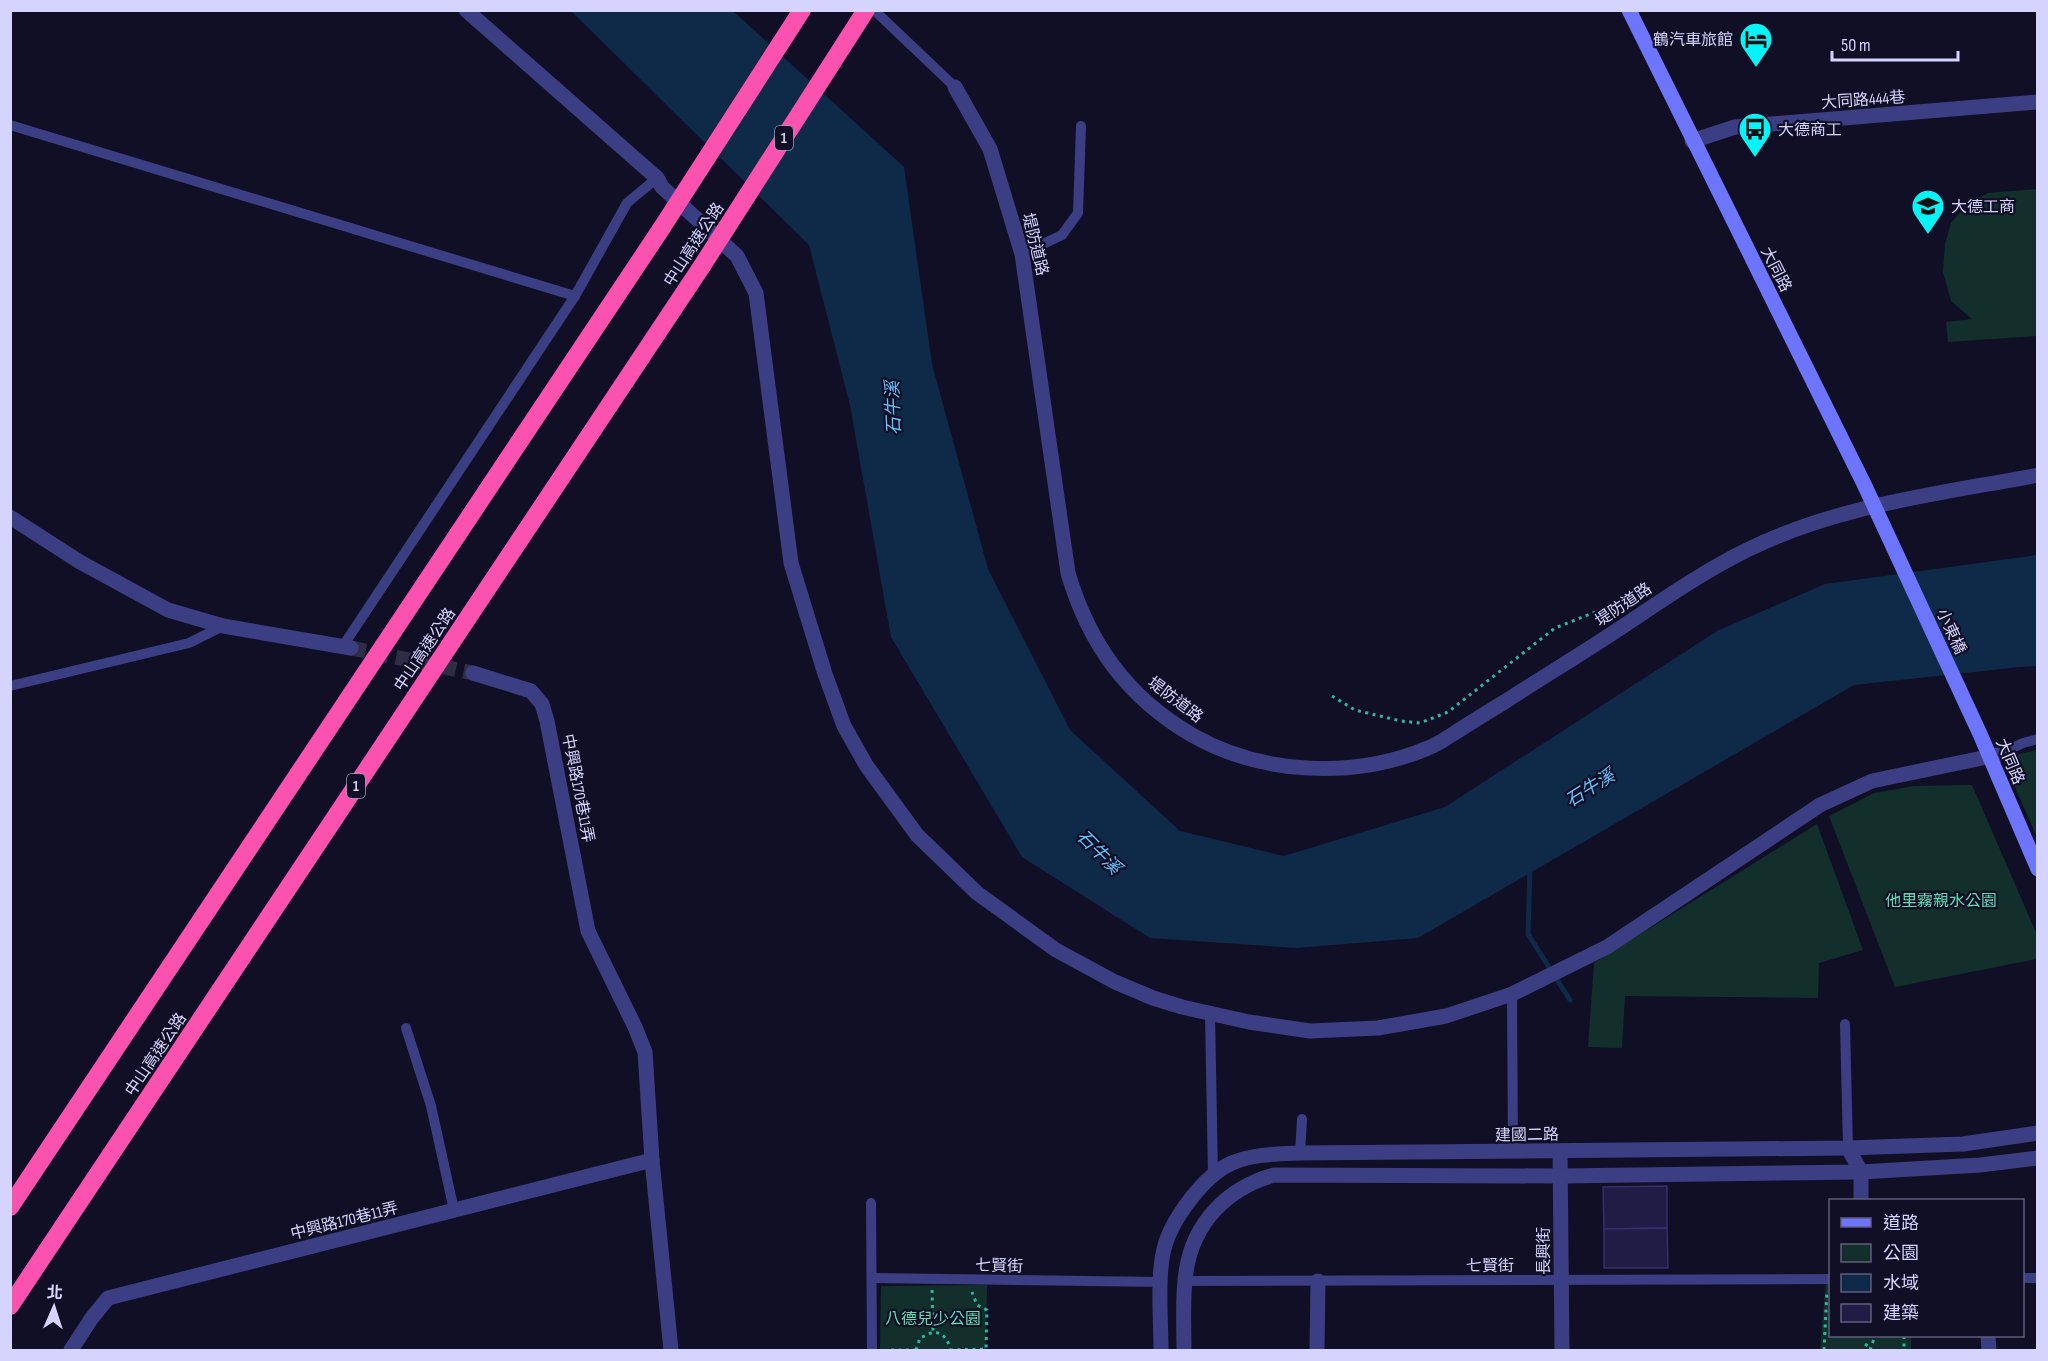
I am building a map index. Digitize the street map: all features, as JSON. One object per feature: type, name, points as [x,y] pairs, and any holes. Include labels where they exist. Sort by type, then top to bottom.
[{"type":"highway","points":[[10,1207],[661,229],[802,10]]},
{"type":"highway","name":"中山高速公路","points":[[10,1306],[702,266],[866,10]]},
{"type":"main road","name":"大同路","points":[[1629,10],[1892,543]]},
{"type":"main road","name":"小東橋","points":[[1892,543],[1980,734]]},
{"type":"main road","name":"大同路","points":[[1980,734],[1994,756],[2037,869]]},
{"type":"street","points":[[466,10],[657,178],[663,187],[737,256],[756,293],[791,562],[825,674],[844,726],[866,765],[917,835],[977,893],[1056,950],[1115,982],[1153,998],[1210,1014],[1310,1030],[1355,1030],[1401,1025],[1446,1016],[1512,994],[1607,947],[1820,806],[1872,781],[1994,756]]},
{"type":"street","name":"堤防道路","points":[[955,87],[990,149],[1022,254],[1068,573],[1083,618],[1108,660],[1123,679],[1158,713],[1198,738],[1244,756],[1266,762],[1329,770],[1379,764],[1430,748],[1603,640],[1678,588],[1747,550],[1816,521],[1874,506],[2037,476]]},
{"type":"street","name":"大同路444巷","points":[[1692,141],[1735,127],[2037,102]]},
{"type":"street","points":[[10,517],[80,562],[168,610],[223,626],[347,647]]},
{"type":"street","name":"中興路170巷11弄","points":[[473,673],[531,692],[542,704],[588,931],[645,1052],[652,1160],[671,1350]]},
{"type":"street","name":"建國二路","points":[[1161,1350],[1161,1282],[1164,1249],[1188,1202],[1213,1175],[1229,1164],[1246,1158],[1300,1153],[1848,1148],[1963,1144],[2037,1133]]},
{"type":"street","points":[[1848,1148],[1860,1172],[1861,1199]]},
{"type":"street","name":"長興街","points":[[1560,1152],[1562,1350]]},
{"type":"street","points":[[1184,1350],[1185,1281],[1193,1244],[1208,1218],[1229,1196],[1243,1187],[1266,1178],[1305,1174],[1561,1176],[1860,1172],[1980,1165],[2037,1158]]},
{"type":"street","name":"中興路170巷11弄","points":[[70,1350],[108,1298],[652,1160]]},
{"type":"street","points":[[1317,1350],[1318,1281]]},
{"type":"lane","name":"堤防道路","points":[[874,10],[955,87]]},
{"type":"lane","points":[[10,125],[575,296]]},
{"type":"lane","points":[[1022,254],[1062,235],[1078,213],[1081,126]]},
{"type":"lane","points":[[347,647],[575,296],[627,202],[657,178]]},
{"type":"lane","points":[[10,686],[189,643],[223,626]]},
{"type":"lane","points":[[1994,756],[2037,739]]},
{"type":"lane","points":[[1512,994],[1513,1152]]},
{"type":"lane","points":[[1210,1014],[1213,1175]]},
{"type":"lane","points":[[1845,1024],[1848,1148]]},
{"type":"lane","points":[[406,1028],[430,1106],[454,1210]]},
{"type":"lane","points":[[1300,1153],[1302,1119]]},
{"type":"lane","points":[[871,1203],[872,1350]]},
{"type":"lane","name":"七賢街","points":[[872,1278],[1161,1282]]},
{"type":"lane","name":"七賢街","points":[[1185,1281],[1829,1281]]},
{"type":"path","points":[[1332,696],[1355,710],[1401,722],[1420,723],[1448,712],[1554,628],[1613,605],[1635,600]]},
{"type":"path","points":[[932,1279],[933,1332]]},
{"type":"path","points":[[1824,1350],[1829,1281]]},
{"type":"path","points":[[891,1350],[915,1350],[920,1338],[933,1332],[946,1338],[950,1350],[986,1349],[987,1310],[974,1301],[971,1287]]},
{"type":"path","points":[[1865,1344],[1871,1349]]},
{"type":"green space","points":[[2037,189],[2037,336],[1948,342],[1946,322],[1972,319],[1951,301],[1943,272],[1945,244],[1951,223],[1966,205],[1988,193]]},
{"type":"green space","points":[[2037,750],[2037,837],[2002,758]]},
{"type":"green space","name":"他里霧親水公園","points":[[1972,785],[2037,935],[2037,959],[1895,987],[1829,816],[1874,793],[1914,786]]},
{"type":"green space","points":[[1817,824],[1863,950],[1819,963],[1818,998],[1625,996],[1622,1048],[1588,1047],[1594,963]]},
{"type":"green space","points":[[1826,1281],[1829,1281],[1829,1337],[1911,1337],[1911,1350],[1820,1350]]},
{"type":"green space","name":"八德兒少公園","points":[[987,1285],[986,1350],[880,1350],[881,1286]]},
{"type":"water","name":"石牛溪","points":[[571,11],[733,11],[904,167],[932,364],[988,569],[1070,730],[1180,831],[1284,856],[1445,807],[1717,631],[1825,584],[2037,555],[2037,666],[1854,685],[1418,938],[1296,948],[1150,938],[1022,857],[891,637],[850,405],[809,245]]},
{"type":"building","points":[[1667,1186],[1667,1228],[1604,1229],[1603,1187]]},
{"type":"building","points":[[1667,1228],[1668,1268],[1604,1268],[1604,1229]]},
{"type":"waterway","points":[[1530,867],[1528,934],[1570,1000]]},
{"type":"tunnel","points":[[351,648],[473,673]]},
{"type":"place","name":"鶴汽車旅館","points":[[1756,68]]},
{"type":"place","name":"大德商工","points":[[1755,158]]},
{"type":"place","name":"大德工商","points":[[1928,235]]}]
